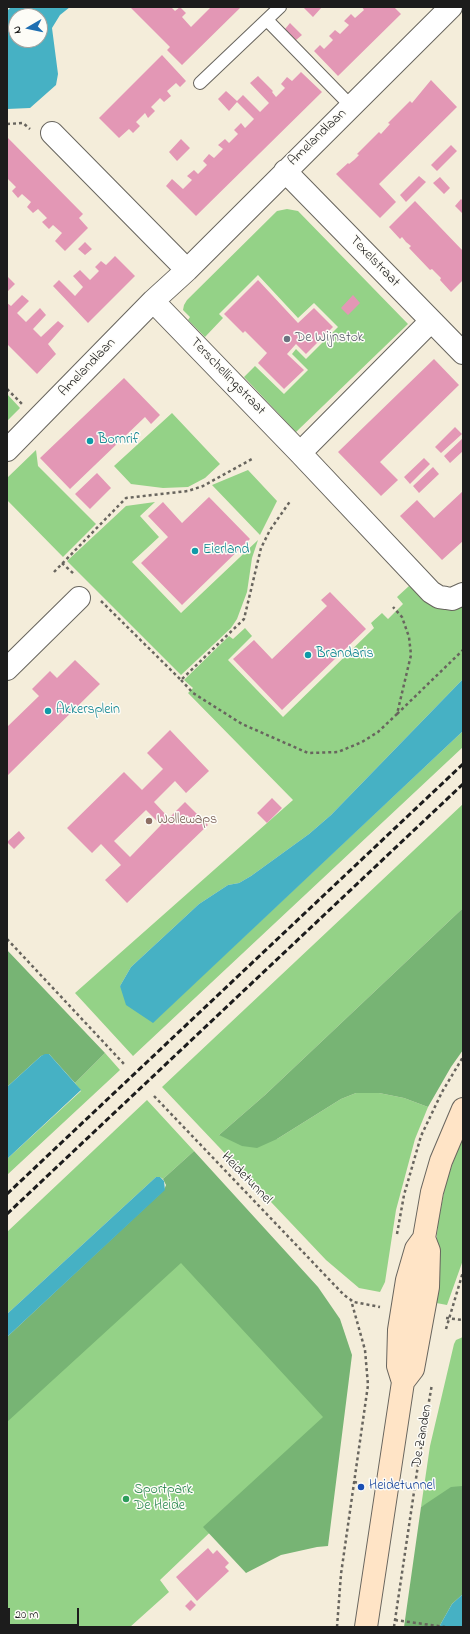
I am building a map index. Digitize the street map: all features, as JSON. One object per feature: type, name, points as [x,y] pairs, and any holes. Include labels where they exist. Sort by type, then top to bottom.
[{"type":"main road","name":"De Zanden","points":[[366,1627],[403,1382],[398,1366],[399,1330],[407,1280],[416,1249],[424,1238],[432,1192],[439,1167],[449,1138],[463,1109]]},
{"type":"street","name":"Amelandlaan","points":[[7,450],[153,300],[186,270],[450,7]]},
{"type":"street","points":[[52,133],[186,270]]},
{"type":"street","name":"Texelstraat","points":[[285,171],[463,353]]},
{"type":"street","name":"Terschellingstraat","points":[[153,300],[431,592],[439,597],[454,596]]},
{"type":"street","points":[[300,453],[431,321]]},
{"type":"street","points":[[7,669],[85,591]]},
{"type":"lane","points":[[200,83],[280,7]]},
{"type":"lane","points":[[267,20],[351,106]]},
{"type":"path","points":[[54,572],[126,498],[188,491],[203,486],[252,459]]},
{"type":"path","points":[[181,680],[244,619],[261,548],[270,530],[291,500]]},
{"type":"path","points":[[62,563],[85,591],[181,680],[193,693],[242,724],[308,753],[338,752],[362,742],[378,732],[463,650]]},
{"type":"path","points":[[393,607],[402,617],[409,637],[410,655],[397,714]]},
{"type":"path","points":[[7,940],[124,1064]]},
{"type":"path","name":"Heidetunnel","points":[[154,1096],[329,1281],[350,1300],[385,1308]]},
{"type":"path","points":[[445,1332],[463,1272]]},
{"type":"path","points":[[336,1627],[341,1574],[368,1385],[365,1350],[350,1300]]},
{"type":"path","points":[[444,1317],[463,1320]]},
{"type":"path","name":"De Zanden","points":[[394,1627],[418,1464],[433,1381]]},
{"type":"path","points":[[354,1482],[360,1483]]},
{"type":"path","points":[[395,1620],[445,1627]]},
{"type":"green space","points":[[287,209],[298,211],[408,324],[296,432],[244,377],[255,366],[284,394],[308,370],[292,354],[296,349],[306,359],[338,327],[314,303],[298,318],[258,275],[219,314],[223,318],[205,337],[188,320],[190,317],[183,310],[187,300],[277,211]]},
{"type":"green space","points":[[7,394],[20,408],[7,421]]},
{"type":"green space","points":[[172,413],[220,464],[205,478],[188,487],[163,488],[131,484],[114,466]]},
{"type":"green space","points":[[36,450],[38,466],[96,524],[63,557],[7,500],[7,478]]},
{"type":"green space","points":[[248,470],[277,501],[260,535],[212,485]]},
{"type":"green space","points":[[155,502],[140,516],[159,537],[132,562],[181,613],[258,540],[252,558],[247,592],[237,619],[231,628],[181,675],[67,561],[126,506]]},
{"type":"green space","points":[[409,586],[425,598],[463,604],[463,679],[331,815],[309,834],[251,876],[239,883],[228,885],[199,904],[131,967],[120,986],[153,1022],[463,731],[463,747],[133,1056],[75,993],[293,800],[188,693],[193,688],[184,680],[229,636],[233,639],[245,628],[252,636],[228,660],[283,717],[374,628],[371,623],[382,613],[388,619],[403,604],[397,597]]},
{"type":"green space","points":[[463,804],[463,908],[265,1095],[219,1135],[277,1139],[341,1099],[356,1093],[379,1093],[404,1098],[428,1107],[415,1139],[396,1210],[385,1282],[380,1292],[359,1288],[326,1260],[162,1087]]},
{"type":"green space","points":[[463,908],[463,1050],[451,1067],[428,1107],[404,1098],[379,1093],[356,1093],[341,1099],[277,1139],[257,1148],[242,1146],[219,1135],[265,1095]]},
{"type":"green space","points":[[7,950],[105,1053],[75,1083],[49,1054],[41,1056],[7,1087]]},
{"type":"green space","points":[[105,1053],[120,1070],[7,1175],[7,1159],[81,1091],[75,1083]]},
{"type":"green space","points":[[147,1100],[194,1151],[163,1179],[156,1177],[7,1314],[7,1232]]},
{"type":"green space","points":[[463,1135],[463,1260],[447,1305],[431,1302],[438,1223],[446,1182]]},
{"type":"green space","points":[[194,1151],[318,1287],[340,1319],[352,1355],[328,1546],[281,1555],[246,1573],[203,1527],[323,1417],[181,1263],[7,1422],[7,1337],[164,1190],[166,1185],[163,1179]]},
{"type":"green space","name":"Sportpark De Heide","points":[[184,1252],[331,1417],[160,1580],[169,1592],[130,1627],[7,1627],[7,1409]]},
{"type":"green space","points":[[463,1337],[463,1486],[421,1507],[430,1446],[454,1344],[456,1340]]},
{"type":"green space","points":[[462,1486],[463,1594],[452,1604],[439,1627],[404,1627],[421,1507],[451,1487]]},
{"type":"water","points":[[70,7],[60,15],[52,28],[58,74],[56,85],[30,108],[7,109],[7,11],[8,10],[8,48],[48,48],[48,8],[10,8]]},
{"type":"water","points":[[463,679],[463,731],[153,1023],[126,1005],[120,986],[131,967],[199,904],[228,885],[239,883],[251,876],[309,834],[331,815]]},
{"type":"water","points":[[45,1054],[49,1054],[81,1090],[7,1159],[7,1087]]},
{"type":"water","points":[[156,1177],[160,1177],[164,1181],[165,1190],[7,1337],[7,1314]]},
{"type":"water","points":[[463,1594],[463,1627],[439,1627],[452,1604]]},
{"type":"building","points":[[130,7],[171,7],[175,11],[180,7],[186,13],[182,17],[191,27],[211,7],[241,7],[182,65],[167,50],[170,47]]},
{"type":"building","points":[[303,7],[322,7],[313,17]]},
{"type":"building","points":[[362,7],[394,7],[401,14],[338,76],[314,51],[320,45],[324,49],[333,40],[329,36],[335,30],[340,34],[349,25],[344,21],[351,14],[355,18],[364,10]]},
{"type":"building","points":[[290,23],[302,35],[296,40],[285,29]]},
{"type":"building","points":[[162,55],[186,81],[180,87],[176,83],[167,91],[171,96],[164,102],[160,98],[151,107],[155,111],[148,118],[145,113],[136,122],[140,126],[133,133],[129,129],[119,138],[99,118]]},
{"type":"building","points":[[301,72],[322,92],[196,216],[166,186],[172,179],[183,189],[192,180],[187,176],[194,170],[198,174],[207,165],[203,161],[209,154],[214,158],[223,149],[218,145],[225,139],[229,143],[238,134],[234,130],[241,123],[245,128],[254,119],[237,102],[229,111],[218,99],[226,91],[237,101],[243,95],[260,112],[269,103],[250,83],[258,76],[273,91],[272,92],[276,97],[285,88],[281,84],[287,77],[292,81]]},
{"type":"building","points":[[431,80],[457,107],[379,184],[396,202],[380,218],[336,174],[348,163],[349,164],[354,160],[359,155],[357,154],[379,132],[381,134],[390,124],[388,123],[410,101],[412,103]]},
{"type":"building","points":[[7,137],[83,214],[79,218],[88,228],[65,251],[55,241],[62,233],[53,225],[49,229],[42,222],[47,218],[38,209],[33,213],[27,207],[31,202],[22,194],[18,198],[12,191],[16,187],[7,178]]},
{"type":"building","points":[[181,139],[190,148],[177,161],[169,152]]},
{"type":"building","points":[[451,145],[457,151],[437,171],[431,165]]},
{"type":"building","points":[[419,176],[426,182],[406,202],[400,195]]},
{"type":"building","points":[[440,177],[450,188],[444,194],[433,183]]},
{"type":"building","points":[[461,199],[463,201],[463,214],[455,206]]},
{"type":"building","points":[[415,201],[463,251],[463,280],[451,292],[440,280],[441,278],[432,269],[430,270],[409,248],[411,246],[402,237],[400,239],[389,227]]},
{"type":"building","points":[[85,242],[92,249],[85,255],[78,249]]},
{"type":"building","points":[[115,256],[135,276],[88,323],[53,286],[59,280],[75,296],[83,287],[73,276],[80,270],[90,280],[99,271],[95,267],[101,261],[106,265]]},
{"type":"building","points":[[8,277],[15,284],[7,292],[7,279]]},
{"type":"building","name":"De Wijnstok","points":[[258,280],[298,323],[314,308],[333,327],[306,354],[296,344],[287,354],[304,370],[284,389],[258,363],[267,353],[245,331],[243,333],[224,314]]},
{"type":"building","points":[[22,295],[29,301],[17,313],[26,322],[40,308],[46,315],[33,329],[41,337],[58,321],[64,326],[48,344],[56,354],[37,374],[7,344],[7,303],[11,306]]},
{"type":"building","points":[[353,295],[360,303],[348,315],[341,308]]},
{"type":"building","points":[[434,359],[459,385],[380,462],[398,480],[381,496],[338,452]]},
{"type":"building","name":"Bornrif","points":[[124,378],[160,415],[151,424],[145,417],[70,489],[40,458]]},
{"type":"building","points":[[455,427],[462,434],[441,453],[435,447]]},
{"type":"building","points":[[463,438],[463,451],[450,463],[444,456]]},
{"type":"building","points":[[424,458],[430,464],[410,484],[404,477]]},
{"type":"building","points":[[433,467],[439,474],[419,493],[413,486]]},
{"type":"building","points":[[97,473],[111,488],[90,509],[75,494]]},
{"type":"building","points":[[463,491],[463,541],[442,560],[400,516],[417,500],[434,518]]},
{"type":"building","name":"Eierland","points":[[209,497],[250,539],[182,605],[141,563],[168,537],[148,516],[163,502],[182,523]]},
{"type":"building","name":"Brandaris","points":[[330,592],[366,629],[282,710],[233,659],[254,640],[272,659],[327,606],[321,600]]},
{"type":"building","name":"Akkersplein","points":[[75,660],[100,684],[7,776],[7,727],[39,696],[32,689],[50,671],[57,678]]},
{"type":"building","points":[[170,730],[209,771],[186,793],[175,781],[154,802],[169,818],[185,802],[208,825],[127,903],[105,880],[121,865],[101,844],[92,853],[67,828],[124,772],[142,790],[163,769],[147,753]],"holes":[[[146,810],[161,825],[130,857],[114,841]]]},
{"type":"building","points":[[272,798],[282,808],[267,823],[257,813]]},
{"type":"building","points":[[19,831],[25,838],[14,849],[7,842]]},
{"type":"building","points":[[208,1548],[213,1554],[217,1550],[229,1563],[225,1567],[229,1571],[197,1601],[176,1577]]},
{"type":"building","points":[[191,1600],[196,1605],[190,1611],[185,1606]]},
{"type":"railway","points":[[7,1194],[463,764]]},
{"type":"railway","points":[[7,1214],[463,784]]},
{"type":"place","name":"De Wijnstok","points":[[287,339]]},
{"type":"place","name":"Bornrif","points":[[90,441]]},
{"type":"place","name":"Eierland","points":[[195,551]]},
{"type":"place","name":"Brandaris","points":[[308,655]]},
{"type":"place","name":"Akkersplein","points":[[48,711]]},
{"type":"place","name":"Wollewaps","points":[[149,821]]},
{"type":"place","name":"Heidetunnel","points":[[361,1487]]},
{"type":"place","name":"Sportpark De Heide","points":[[126,1499]]}]
